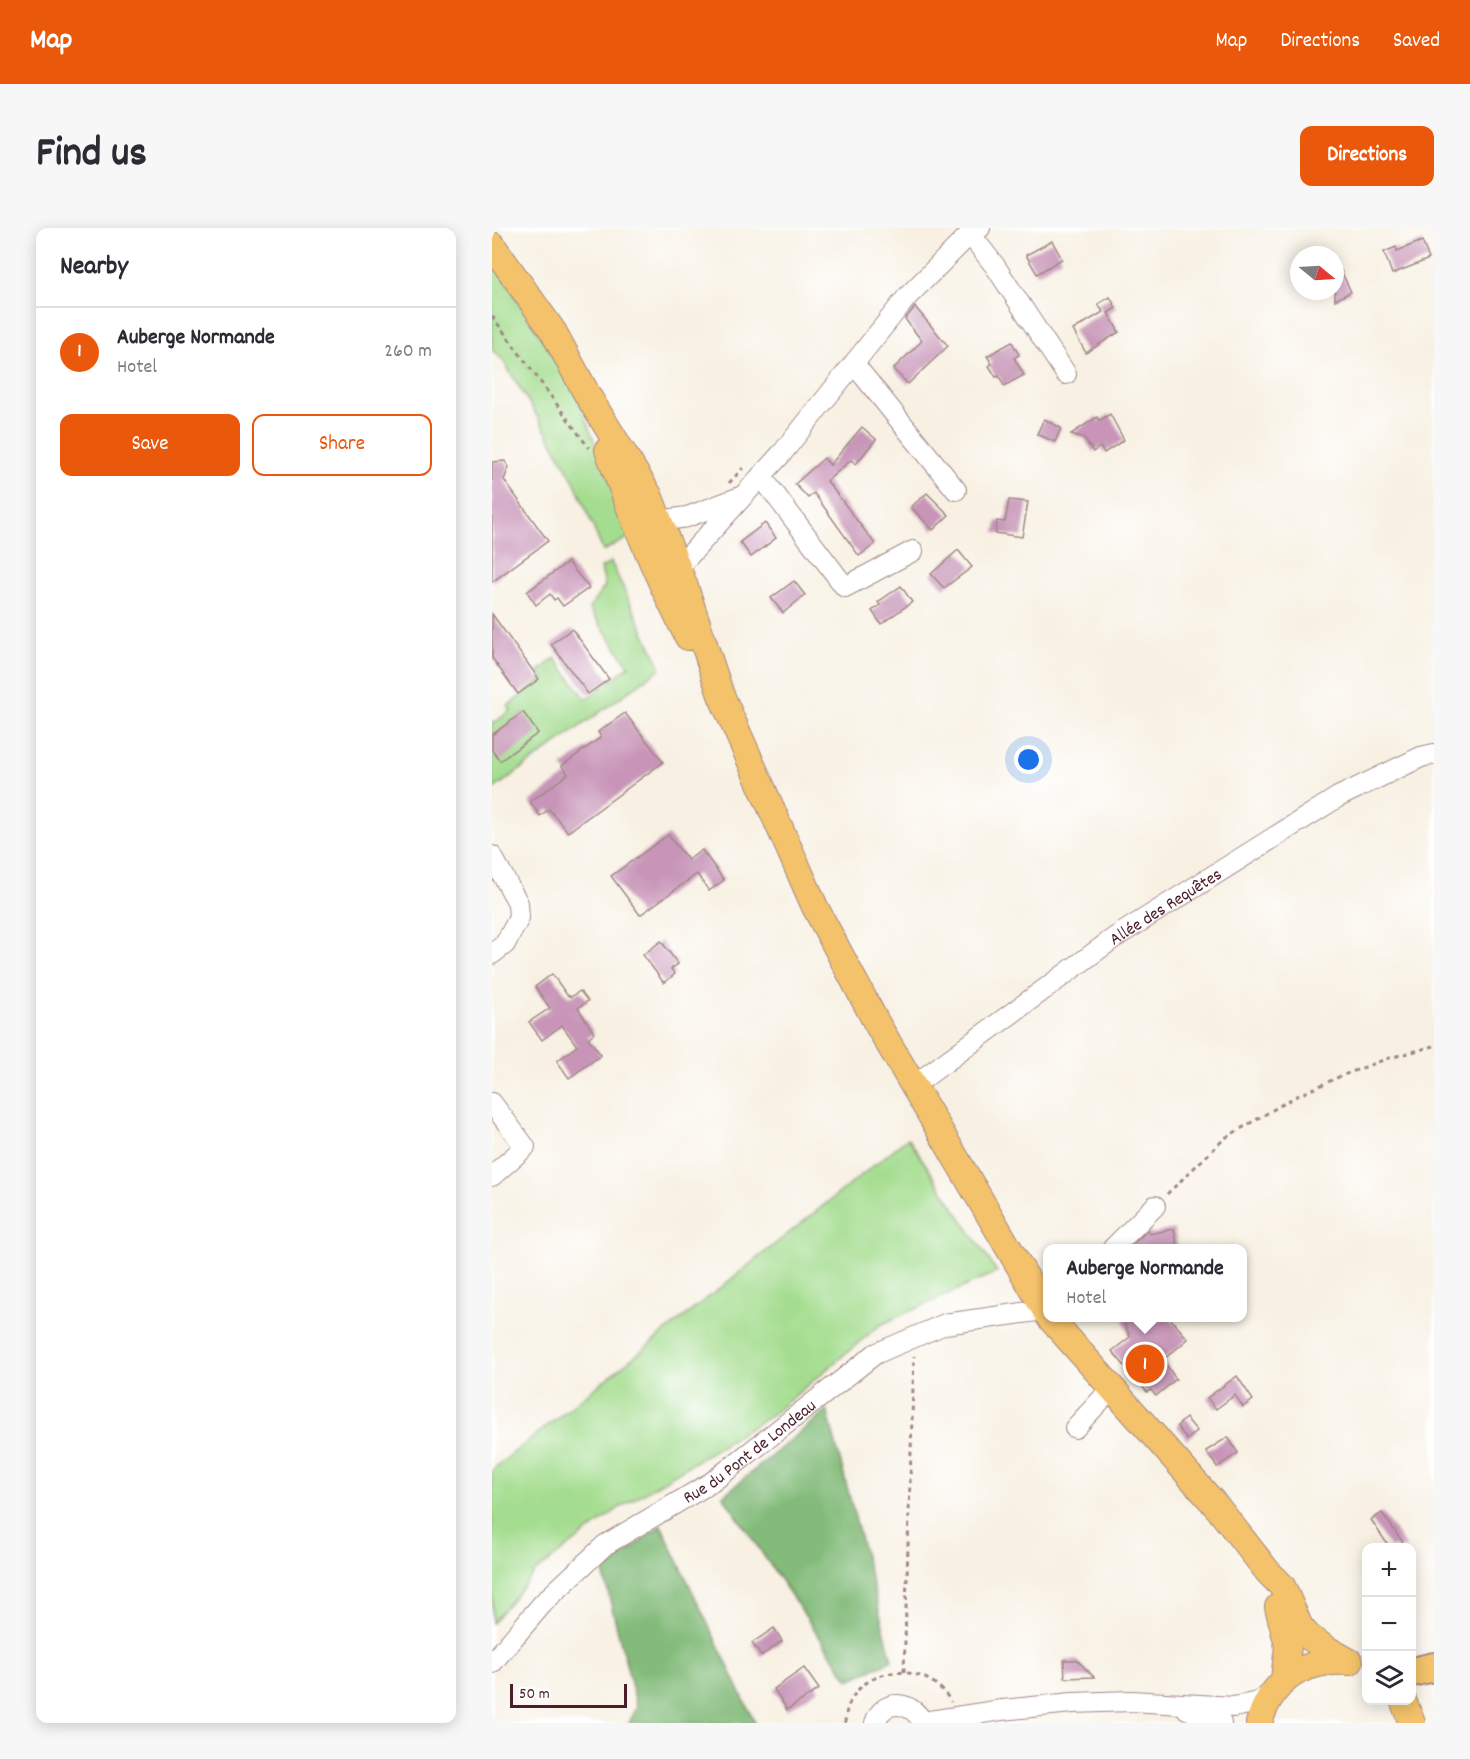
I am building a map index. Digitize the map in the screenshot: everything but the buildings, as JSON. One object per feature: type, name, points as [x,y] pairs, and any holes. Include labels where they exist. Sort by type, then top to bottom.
[{"type":"highway","points":[[1416,1671],[1434,1666]]},
{"type":"main road","points":[[492,245],[554,331],[588,396],[649,495],[678,568],[721,695],[814,907],[870,1012],[1043,1305]]},
{"type":"main road","points":[[588,396],[633,515],[674,610],[721,695]]},
{"type":"main road","points":[[633,515],[643,523],[665,571],[678,568]]},
{"type":"main road","points":[[1056,1322],[1218,1508],[1268,1572],[1282,1586],[1300,1627],[1309,1637],[1358,1664]]},
{"type":"main road","points":[[1268,1572],[1288,1646],[1278,1687]]},
{"type":"main road","points":[[1259,1723],[1264,1708],[1278,1687],[1298,1670],[1332,1661],[1358,1664]]},
{"type":"main road","points":[[1405,1705],[1412,1723]]},
{"type":"street","points":[[678,568],[742,496],[754,470],[854,364],[907,297],[975,231],[995,266],[1066,374]]},
{"type":"street","points":[[854,364],[956,490]]},
{"type":"street","points":[[754,470],[845,587],[913,550]]},
{"type":"street","points":[[658,521],[687,517],[742,496]]},
{"type":"street","name":"Allée des Requêtes","points":[[913,1086],[1124,932],[1338,797],[1421,757],[1434,754]]},
{"type":"street","points":[[492,856],[518,903],[519,918],[506,944],[492,954]]},
{"type":"street","points":[[492,1103],[525,1147],[492,1176]]},
{"type":"street","points":[[1117,1244],[1155,1206]]},
{"type":"street","name":"Rue du Pont de Londeau","points":[[492,1663],[544,1602],[605,1545],[712,1482],[875,1354],[945,1324],[1043,1312]]},
{"type":"street","points":[[1075,1428],[1112,1388]]},
{"type":"street","points":[[875,1723],[881,1712],[888,1707],[901,1704],[919,1715],[923,1723],[1002,1710],[1072,1703],[1131,1701],[1240,1706],[1258,1702],[1278,1687]]},
{"type":"street","points":[[1173,1704],[1221,1723]]},
{"type":"path","points":[[492,316],[592,451]]},
{"type":"path","points":[[725,487],[754,470]]},
{"type":"path","points":[[1155,1206],[1225,1138],[1293,1098],[1386,1059],[1434,1046]]},
{"type":"path","points":[[904,1672],[915,1337]]},
{"type":"green space","points":[[492,260],[575,392],[632,536],[603,551],[575,483],[502,359],[492,350]]},
{"type":"green space","points":[[611,562],[661,668],[492,790],[492,721],[494,723],[511,710],[508,706],[543,678],[539,671],[555,658],[586,699],[629,666],[589,608],[605,586],[601,568]]},
{"type":"green space","points":[[908,1138],[997,1272],[880,1325],[773,1414],[619,1508],[534,1573],[492,1623],[492,1470]]},
{"type":"green space","points":[[827,1410],[892,1660],[849,1680],[723,1496]]},
{"type":"green space","points":[[661,1525],[755,1723],[629,1723],[637,1707],[603,1572]]},
{"type":"place","name":"Auberge Normande","points":[[1145,1364]]}]
